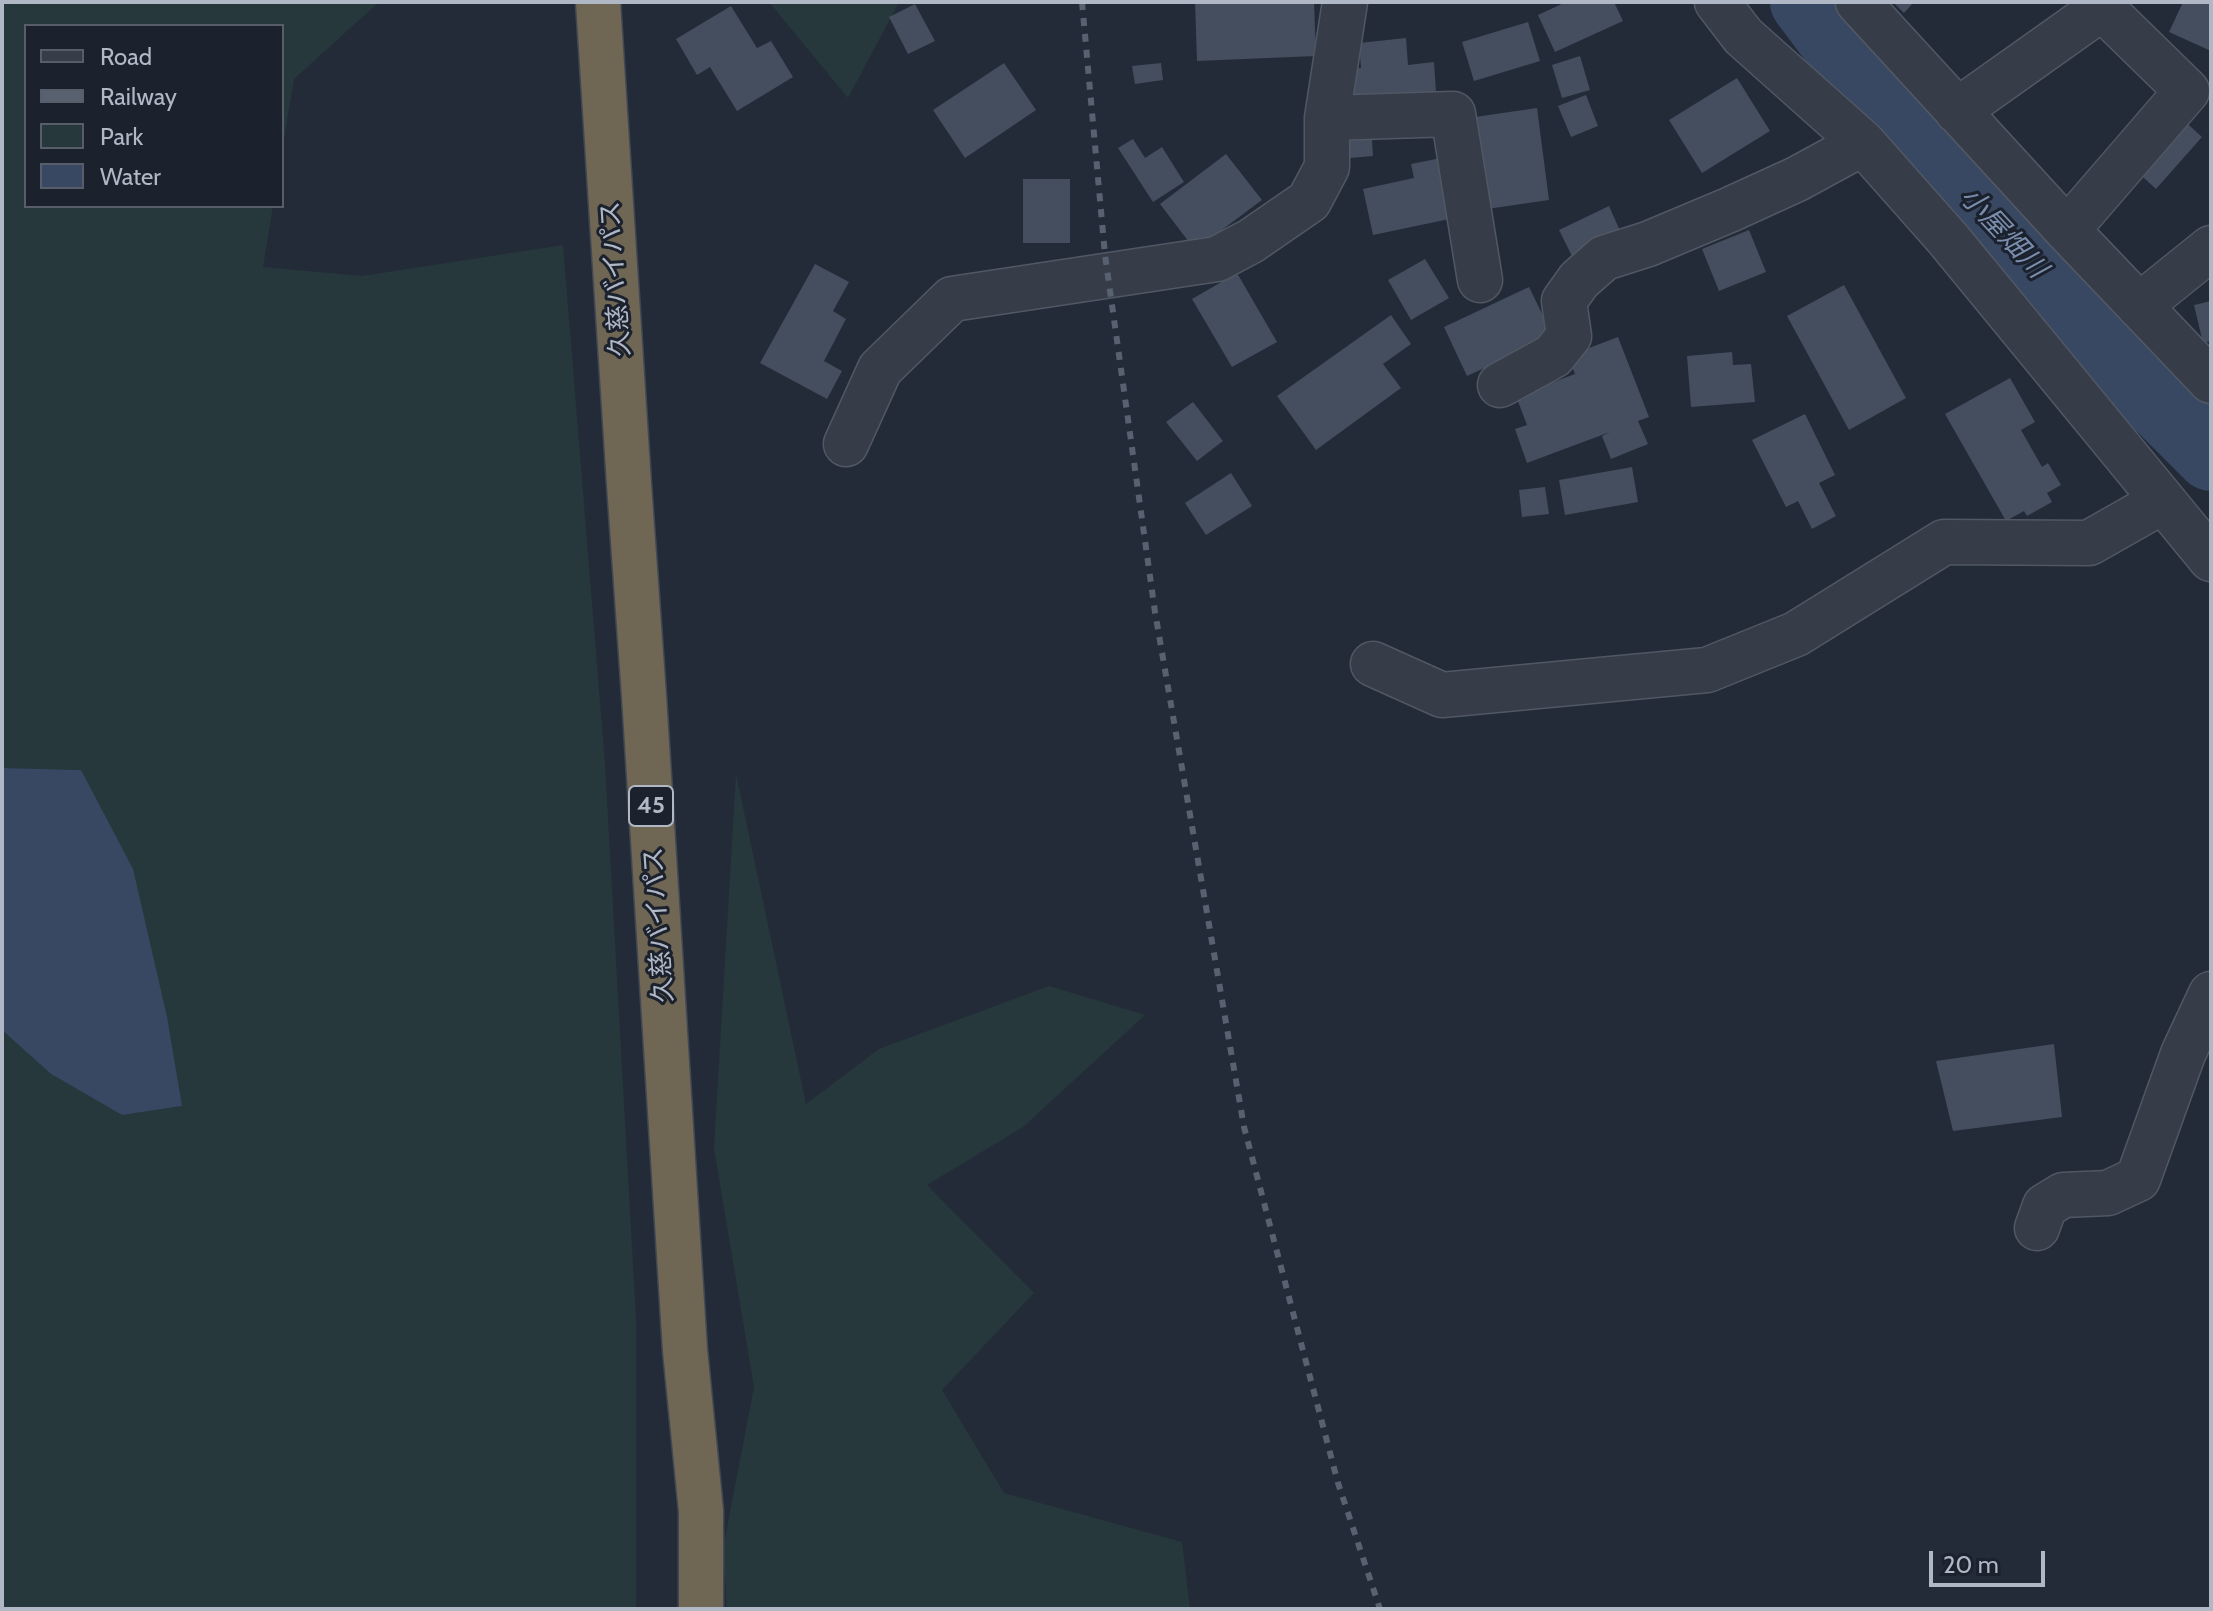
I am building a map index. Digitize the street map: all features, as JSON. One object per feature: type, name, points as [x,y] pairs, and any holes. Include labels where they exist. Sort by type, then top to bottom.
[{"type":"highway","name":"久慈バイパス","points":[[598,2],[685,1350],[701,1511],[701,1609]]},
{"type":"street","points":[[846,444],[880,369],[952,299],[1217,259],[1251,241],[1309,201],[1327,167],[1327,118],[1345,2]]},
{"type":"street","points":[[1717,2],[1743,36],[1863,143],[1948,239],[2211,559]]},
{"type":"street","points":[[1858,2],[2067,230],[2211,381]]},
{"type":"street","points":[[1957,111],[2104,5],[2187,91],[2067,230]]},
{"type":"street","points":[[1327,118],[1453,114],[1480,280]]},
{"type":"street","points":[[1500,385],[1553,356],[1569,336],[1564,301],[1579,280],[1604,258],[1648,244],[1729,210],[1797,179],[1863,143]]},
{"type":"street","points":[[2139,306],[2211,248]]},
{"type":"street","points":[[1373,664],[1442,695],[1707,670],[1796,634],[1944,542],[2089,543],[2163,501]]},
{"type":"street","points":[[2037,1228],[2045,1206],[2063,1195],[2108,1193],[2138,1179],[2183,1054],[2211,994]]},
{"type":"green space","points":[[2,2],[379,2],[294,79],[284,139],[284,24],[24,24],[24,208],[273,208],[263,267],[362,276],[563,245],[605,764],[636,1319],[636,1609],[2,1609],[2,1030],[51,1074],[122,1115],[182,1106],[81,770],[2,768]]},
{"type":"green space","points":[[769,2],[899,2],[848,98]]},
{"type":"green space","points":[[736,774],[806,1104],[879,1049],[1049,986],[1145,1015],[1023,1127],[927,1185],[1034,1293],[942,1390],[1004,1493],[1182,1542],[1190,1609],[727,1609],[723,1549],[754,1387],[714,1148]]},
{"type":"water","points":[[2,768],[81,770],[133,869],[167,1017],[182,1106],[122,1115],[51,1074],[2,1030]]},
{"type":"building","points":[[1195,2],[1314,2],[1316,56],[1197,61]]},
{"type":"building","points":[[1566,2],[1614,2],[1623,21],[1555,52],[1538,15]]},
{"type":"building","points":[[1893,2],[1914,2],[1904,13]]},
{"type":"building","points":[[2183,2],[2211,2],[2211,51],[2169,32]]},
{"type":"building","points":[[915,4],[935,41],[908,54],[889,17]]},
{"type":"building","points":[[731,6],[757,48],[771,41],[793,77],[737,111],[710,67],[697,75],[676,39]]},
{"type":"building","points":[[1528,22],[1540,61],[1474,81],[1462,42]]},
{"type":"building","points":[[1406,38],[1408,65],[1434,62],[1436,92],[1351,99],[1348,69],[1361,68],[1359,43]]},
{"type":"building","points":[[1580,56],[1590,90],[1562,98],[1552,65]]},
{"type":"building","points":[[1004,63],[1036,110],[965,158],[933,110]]},
{"type":"building","points":[[1161,63],[1163,80],[1135,84],[1132,66]]},
{"type":"building","points":[[1737,78],[1770,131],[1702,173],[1669,120]]},
{"type":"building","points":[[1586,95],[1598,126],[1571,137],[1558,106]]},
{"type":"building","points":[[1537,108],[1549,200],[1487,209],[1475,117]]},
{"type":"building","points":[[2179,116],[2202,137],[2156,189],[2133,168]]},
{"type":"building","points":[[1371,125],[1373,156],[1338,159],[1336,128]]},
{"type":"building","points":[[1133,139],[1145,158],[1162,147],[1184,182],[1153,202],[1118,148]]},
{"type":"building","points":[[1226,154],[1262,200],[1195,250],[1160,204]]},
{"type":"building","points":[[1446,157],[1459,217],[1373,235],[1363,189],[1414,178],[1411,164]]},
{"type":"building","points":[[1023,179],[1070,179],[1070,243],[1023,243]]},
{"type":"building","points":[[1609,206],[1621,233],[1572,256],[1559,230]]},
{"type":"building","points":[[1749,230],[1766,272],[1719,291],[1702,249]]},
{"type":"building","points":[[1425,259],[1449,298],[1411,320],[1388,280]]},
{"type":"building","points":[[815,264],[849,282],[833,311],[846,319],[824,361],[842,371],[827,399],[760,363]]},
{"type":"building","points":[[1237,273],[1277,342],[1232,367],[1192,299]]},
{"type":"building","points":[[1844,285],[1906,398],[1849,430],[1787,316]]},
{"type":"building","points":[[1529,287],[1553,336],[1467,376],[1444,327]]},
{"type":"building","points":[[2211,301],[2211,341],[2203,343],[2194,305]]},
{"type":"building","points":[[1391,315],[1411,344],[1383,364],[1401,388],[1316,450],[1277,396]]},
{"type":"building","points":[[1618,337],[1649,417],[1638,421],[1648,444],[1611,459],[1602,436],[1610,432],[1527,463],[1515,429],[1527,425],[1516,396],[1575,374],[1568,356]]},
{"type":"building","points":[[1732,352],[1733,365],[1751,364],[1755,402],[1691,407],[1687,356]]},
{"type":"building","points":[[2010,378],[2035,422],[2021,430],[2042,467],[2048,463],[2061,485],[2047,493],[2052,502],[2027,516],[2024,511],[2006,521],[1945,414]]},
{"type":"building","points":[[1193,402],[1223,441],[1197,461],[1166,422]]},
{"type":"building","points":[[1805,414],[1835,475],[1819,483],[1836,516],[1812,529],[1798,501],[1786,507],[1752,440]]},
{"type":"building","points":[[1632,467],[1638,502],[1565,515],[1559,480]]},
{"type":"building","points":[[1231,473],[1252,506],[1206,535],[1185,503]]},
{"type":"building","points":[[1545,487],[1549,514],[1522,517],[1519,490]]},
{"type":"building","points":[[2054,1044],[2062,1117],[1953,1131],[1936,1061]]},
{"type":"waterway","name":"小屋畑川","points":[[1805,2],[1881,103],[2141,386],[2211,456]]},
{"type":"railway","points":[[1082,2],[1105,255],[1155,612],[1244,1127],[1338,1483],[1380,1609]]}]
